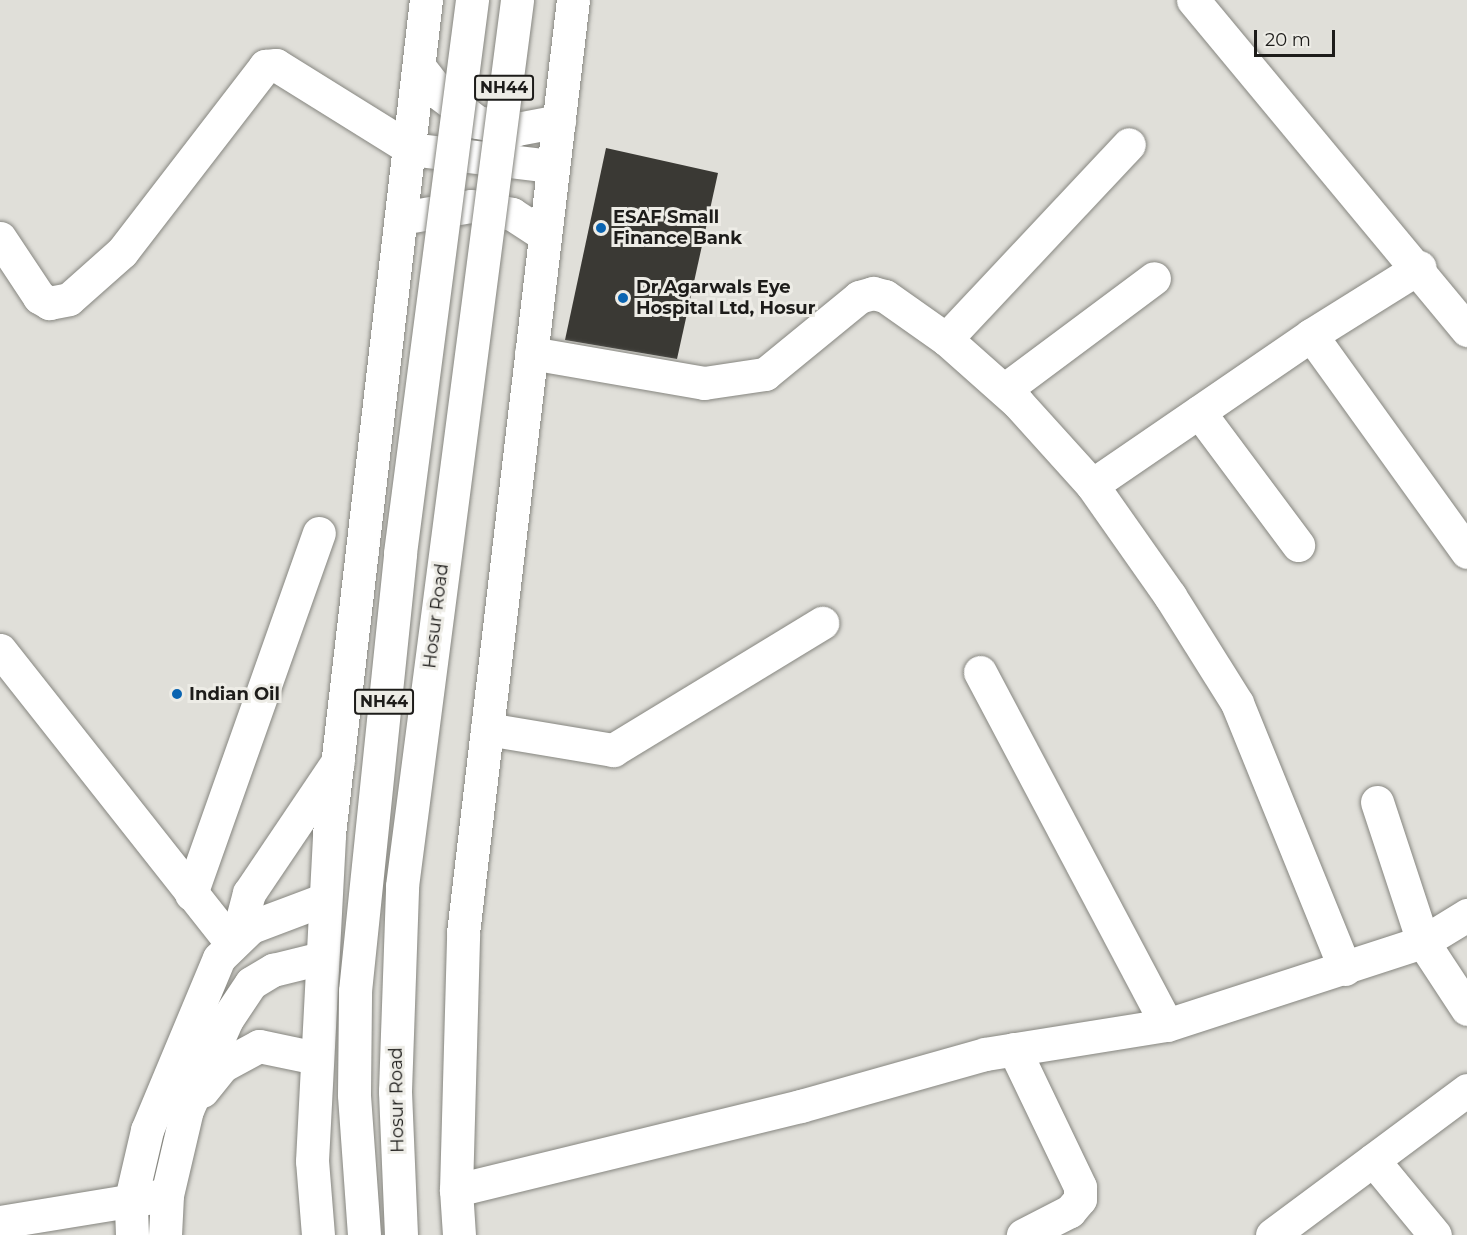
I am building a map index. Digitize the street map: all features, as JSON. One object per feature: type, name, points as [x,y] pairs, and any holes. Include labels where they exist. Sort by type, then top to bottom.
[{"type":"main road","points":[[318,1235],[312,1161],[325,899],[338,761],[411,149],[426,0]]},
{"type":"main road","name":"NH44","points":[[364,1235],[354,1094],[355,991],[399,565],[472,0]]},
{"type":"main road","name":"Hosur Road","points":[[402,1235],[395,1091],[402,886],[517,0]]},
{"type":"main road","points":[[459,1235],[456,1190],[463,933],[573,0]]},
{"type":"main road","points":[[1193,0],[1420,267],[1467,330]]},
{"type":"main road","points":[[0,238],[39,297],[49,303],[69,299],[122,252],[265,66],[276,65],[411,149],[552,165]]},
{"type":"main road","points":[[420,68],[440,94],[477,122],[517,129],[559,121]]},
{"type":"main road","points":[[946,339],[1129,144]]},
{"type":"main road","points":[[402,218],[471,206],[512,214],[544,235]]},
{"type":"main road","points":[[1092,485],[1311,335],[1420,267]]},
{"type":"main road","points":[[1004,390],[1154,278]]},
{"type":"main road","points":[[531,354],[704,383],[765,374],[860,297],[873,293],[885,296],[946,339],[1004,390],[1092,485],[1170,596],[1236,703],[1345,969]]},
{"type":"main road","points":[[1311,335],[1467,552]]},
{"type":"main road","points":[[1199,412],[1298,545]]},
{"type":"main road","points":[[191,894],[319,533]]},
{"type":"main road","points":[[487,729],[612,750],[822,623]]},
{"type":"main road","points":[[0,650],[191,894],[234,940]]},
{"type":"main road","points":[[980,672],[1167,1025]]},
{"type":"main road","points":[[132,1235],[131,1199],[151,1119],[207,978],[234,940],[249,893],[338,761]]},
{"type":"main road","points":[[1377,802],[1423,942],[1467,1009]]},
{"type":"main road","points":[[234,940],[270,918],[325,899]]},
{"type":"main road","points":[[456,1190],[1014,1049],[1167,1025],[1423,942],[1467,915]]},
{"type":"main road","points":[[165,1235],[167,1196],[187,1110],[212,1047],[251,983],[273,970],[321,958]]},
{"type":"main road","points":[[187,1110],[222,1066],[241,1053],[259,1046],[316,1058]]},
{"type":"main road","points":[[1014,1049],[1080,1187],[1080,1199],[1070,1211],[1023,1235]]},
{"type":"main road","points":[[1272,1235],[1467,1090]]},
{"type":"main road","points":[[1373,1160],[1435,1235]]},
{"type":"main road","points":[[0,1222],[131,1199],[167,1196]]},
{"type":"building","points":[[606,148],[718,173],[677,359],[565,340]]},
{"type":"place","name":"ESAF Small Finance Bank","points":[[601,228]]},
{"type":"place","name":"Dr Agarwals Eye Hospital Ltd, Hosur","points":[[623,298]]},
{"type":"place","name":"Indian Oil","points":[[177,694]]}]
